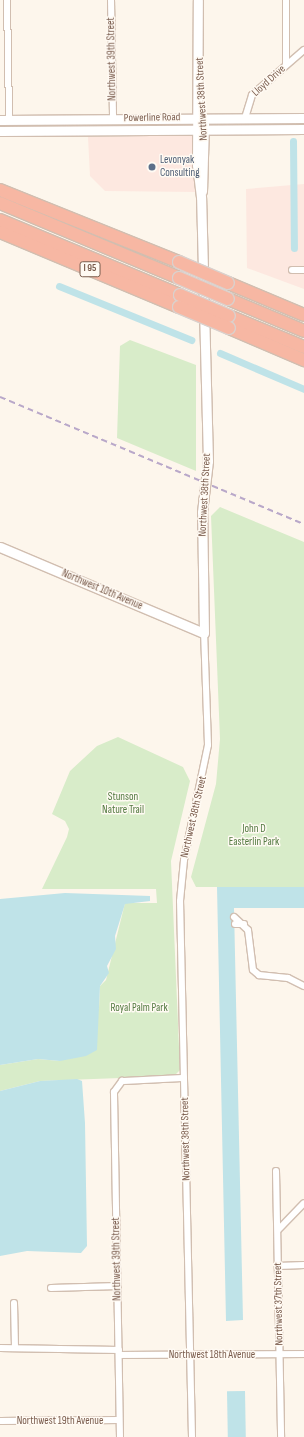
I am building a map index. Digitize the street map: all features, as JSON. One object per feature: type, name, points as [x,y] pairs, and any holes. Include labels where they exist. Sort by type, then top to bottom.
[{"type":"highway","points":[[0,190],[179,262],[304,315]]},
{"type":"highway","points":[[0,203],[304,331]]},
{"type":"highway","points":[[0,220],[179,301]]},
{"type":"highway","name":"I 95","points":[[0,232],[179,301],[229,322],[304,360]]},
{"type":"highway","points":[[229,322],[304,348]]},
{"type":"street","points":[[0,126],[4,120],[8,43],[7,0]]},
{"type":"street","name":"Northwest 39th Street","points":[[111,0],[113,118]]},
{"type":"street","name":"Northwest 38th Street","points":[[192,1437],[180,901],[184,860],[208,745],[202,512],[208,461],[201,197],[201,117],[198,0]]},
{"type":"street","points":[[286,0],[286,64]]},
{"type":"street","points":[[0,43],[8,43]]},
{"type":"street","name":"Lloyd Drive","points":[[245,118],[252,95],[304,50]]},
{"type":"street","name":"Powerline Road","points":[[4,120],[201,117],[304,118]]},
{"type":"street","points":[[22,131],[27,125],[44,120]]},
{"type":"street","name":"Powerline Road","points":[[0,131],[201,128],[304,129]]},
{"type":"street","points":[[292,270],[304,270]]},
{"type":"street","name":"Northwest 10th Avenue","points":[[0,547],[204,633]]},
{"type":"street","points":[[235,921],[244,924],[249,934],[253,970],[259,975],[288,978],[304,986]]},
{"type":"street","name":"Northwest 39th Street","points":[[120,1437],[114,1092],[118,1083],[184,1078]]},
{"type":"street","name":"Northwest 37th Street","points":[[276,1171],[281,1437]]},
{"type":"street","points":[[278,1230],[304,1203]]},
{"type":"street","points":[[278,1266],[304,1265]]},
{"type":"street","points":[[51,1288],[118,1286]]},
{"type":"street","points":[[14,1303],[15,1348]]},
{"type":"street","name":"Northwest 18th Avenue","points":[[0,1348],[191,1356],[304,1354]]},
{"type":"street","name":"Northwest 19th Avenue","points":[[0,1421],[120,1420]]},
{"type":"shaded area","points":[[193,135],[195,192],[105,191],[90,176],[88,137]]},
{"type":"shaded area","points":[[304,184],[304,289],[247,268],[246,189]]},
{"type":"green space","points":[[130,340],[196,365],[196,471],[117,438],[120,346]]},
{"type":"green space","name":"John D Easterlin Park","points":[[220,507],[304,542],[304,887],[196,887],[191,877],[216,784],[220,739],[211,516]]},
{"type":"green space","points":[[118,737],[183,767],[190,781],[171,861],[180,1070],[174,1076],[40,1081],[0,1091],[0,1065],[38,1059],[60,1061],[99,1008],[100,986],[106,980],[125,903],[157,903],[156,889],[42,889],[67,837],[69,829],[65,821],[52,814],[70,771],[97,746]]},
{"type":"water","points":[[217,887],[304,887],[304,908],[234,908],[243,1320],[226,1321]]},
{"type":"water","points":[[65,893],[150,896],[150,901],[125,904],[115,936],[116,949],[107,966],[109,973],[100,986],[97,1050],[86,1056],[60,1061],[38,1059],[0,1065],[0,899]]},
{"type":"water","points":[[77,1079],[82,1081],[85,1123],[87,1246],[81,1253],[27,1251],[0,1256],[0,1091],[40,1081]]},
{"type":"water","points":[[227,1391],[245,1391],[246,1437],[228,1437]]},
{"type":"waterway","points":[[293,141],[294,248]]},
{"type":"waterway","points":[[59,286],[191,340]]},
{"type":"waterway","points":[[220,353],[304,389]]},
{"type":"railway","points":[[0,397],[304,524]]},
{"type":"place","name":"Levonyak Consulting","points":[[152,167]]},
{"type":"park label","name":"Stunson Nature Trail","points":[[123,804]]},
{"type":"park label","name":"Royal Palm Park","points":[[139,1008]]}]
